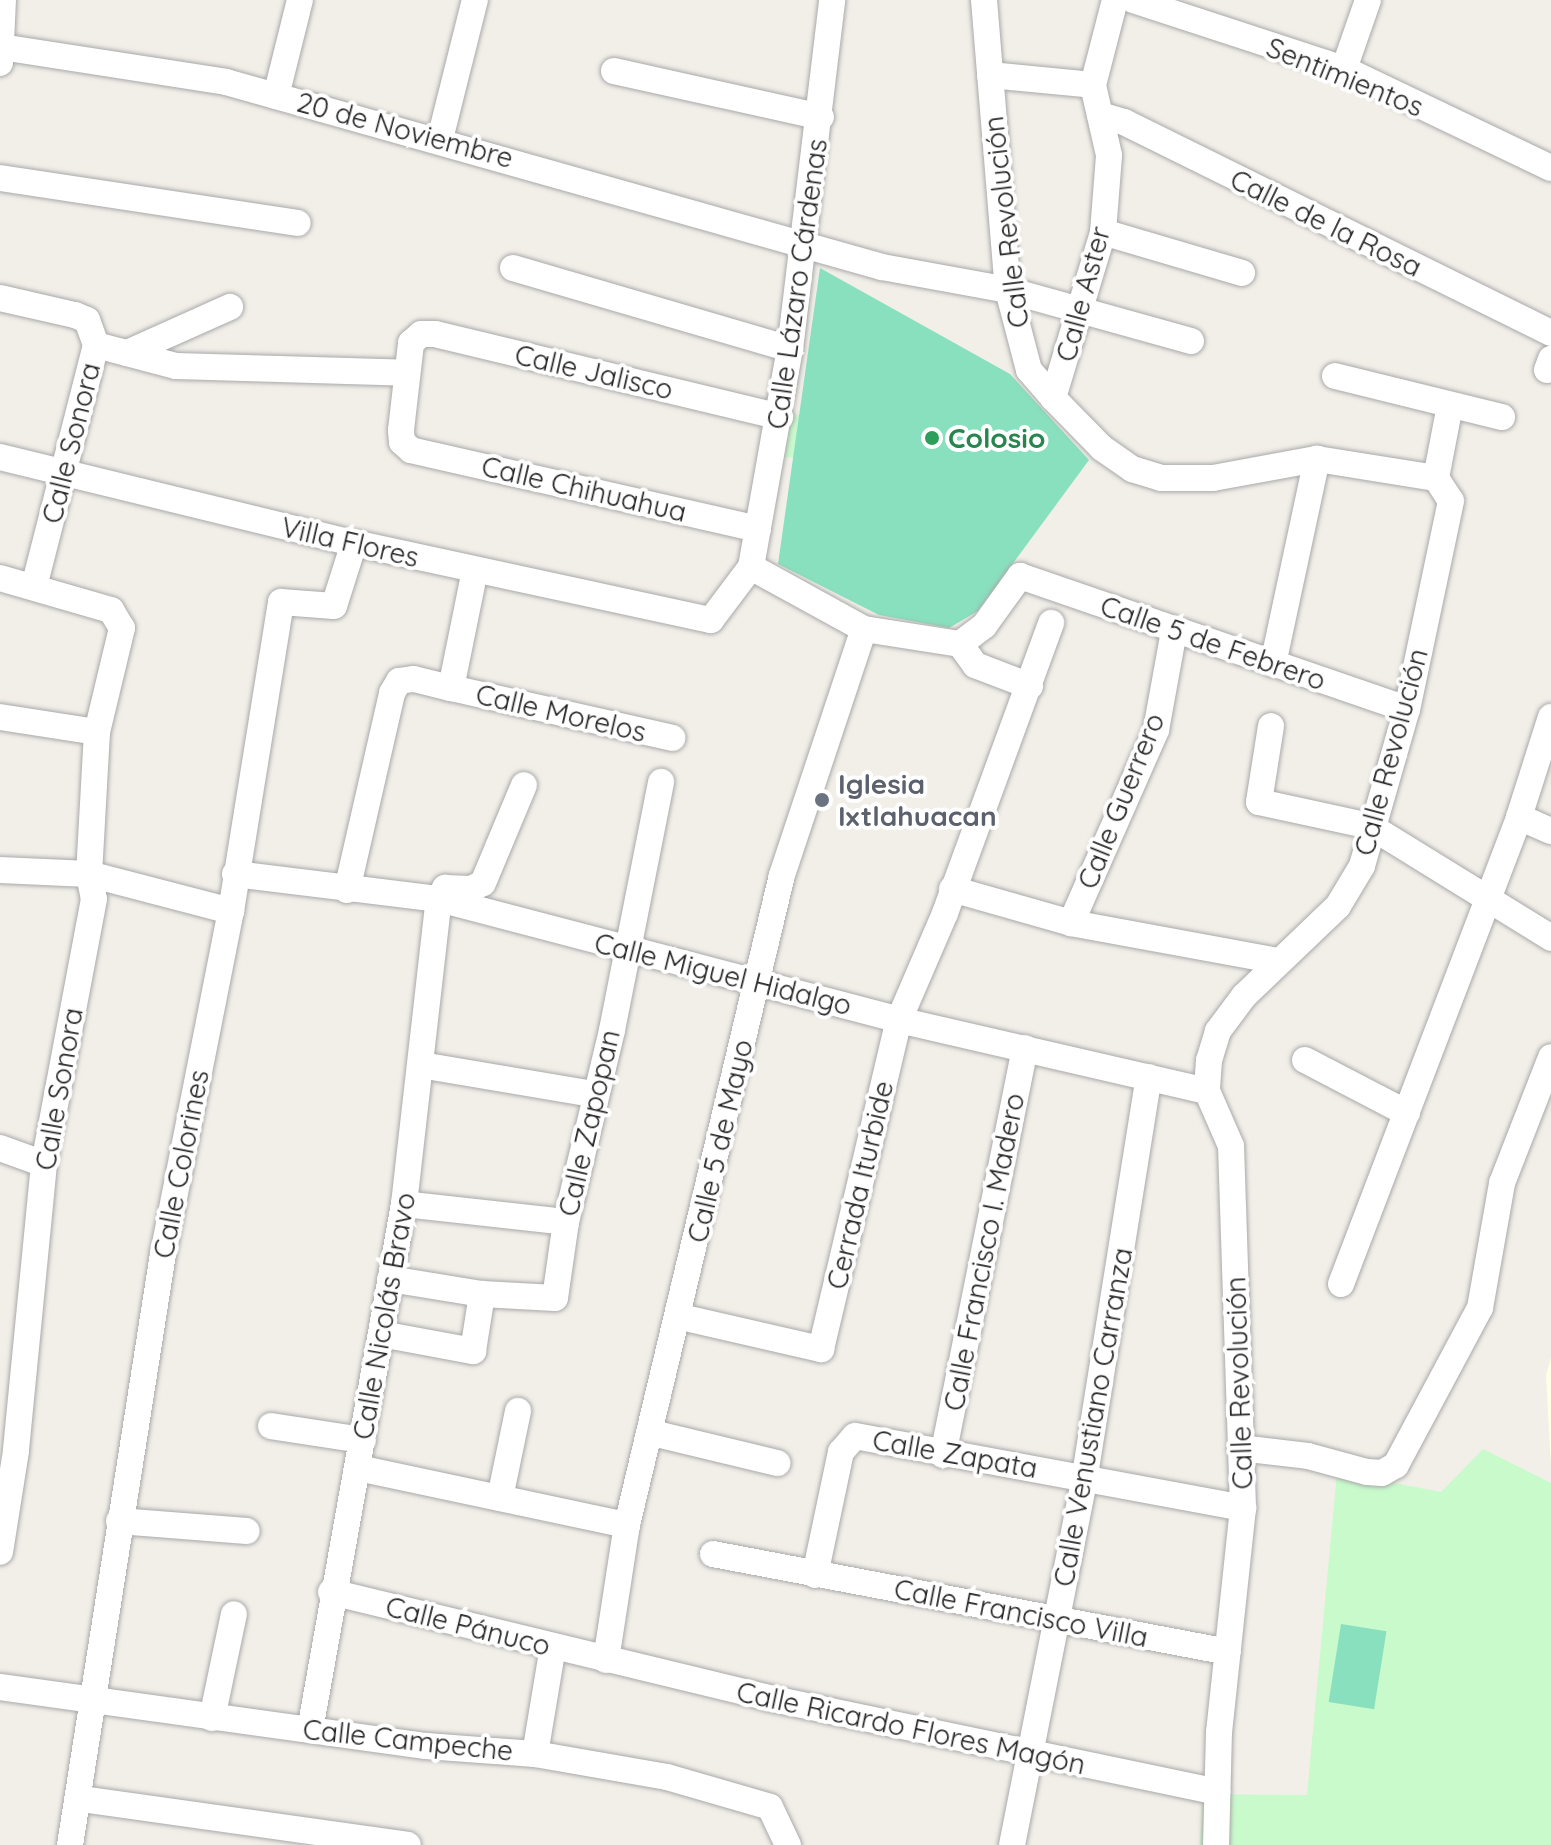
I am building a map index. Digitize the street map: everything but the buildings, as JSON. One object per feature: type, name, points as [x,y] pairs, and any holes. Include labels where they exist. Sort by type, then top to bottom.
[{"type":"street","points":[[276,96],[300,0]]},
{"type":"street","points":[[440,139],[475,0]]},
{"type":"street","name":"Calle Revolución","points":[[984,0],[1008,290],[1029,370],[1053,398],[1102,448],[1132,469],[1161,478],[1213,478],[1317,459],[1436,478],[1451,501],[1407,709],[1370,826],[1362,866],[1338,906],[1278,961],[1218,1031],[1207,1091],[1231,1146],[1243,1508],[1228,1652],[1216,1845]]},
{"type":"street","name":"Calle Aster","points":[[1053,398],[1083,310],[1103,232],[1109,155],[1093,85],[1115,0]]},
{"type":"street","name":"Sentimientos","points":[[1133,0],[1344,69],[1551,168]]},
{"type":"street","points":[[1344,69],[1368,0]]},
{"type":"street","name":"Calle Lázaro Cárdenas","points":[[751,567],[780,417],[821,117],[825,2]]},
{"type":"street","points":[[0,63],[2,12]]},
{"type":"street","name":"20 de Noviembre","points":[[1,47],[226,82],[440,139],[882,267],[1008,290],[1191,341]]},
{"type":"street","points":[[614,71],[821,117]]},
{"type":"street","points":[[990,75],[1093,85]]},
{"type":"street","name":"Calle de la Rosa","points":[[1100,115],[1124,122],[1551,333]]},
{"type":"street","points":[[0,178],[298,223]]},
{"type":"street","points":[[1103,232],[1242,273]]},
{"type":"street","points":[[513,268],[790,349]]},
{"type":"street","points":[[0,298],[75,315],[87,320],[96,345],[176,366],[407,373]]},
{"type":"street","points":[[127,353],[230,307]]},
{"type":"street","name":"Calle Jalisco","points":[[407,373],[411,343],[421,334],[435,334],[780,417]]},
{"type":"street","name":"Calle Sonora","points":[[0,1552],[16,1451],[44,1164],[94,899],[89,874],[97,732],[122,628],[111,610],[34,587],[96,345]]},
{"type":"street","name":"Calle Chihuahua","points":[[407,373],[401,430],[402,442],[411,450],[758,529]]},
{"type":"street","points":[[1335,376],[1502,417]]},
{"type":"street","points":[[1436,478],[1450,405]]},
{"type":"street","name":"Villa Flores","points":[[0,457],[354,543],[702,622],[723,611],[751,567]]},
{"type":"street","points":[[1273,664],[1317,459]]},
{"type":"street","name":"Calle Colorines","points":[[70,1845],[81,1799],[119,1521],[163,1254],[231,911],[281,602],[334,606],[354,543]]},
{"type":"street","points":[[751,567],[864,629],[960,644],[975,665],[1030,686]]},
{"type":"street","points":[[451,688],[475,570]]},
{"type":"street","name":"Calle 5 de Febrero","points":[[960,644],[984,626],[1020,576],[1407,709]]},
{"type":"street","points":[[0,578],[34,587]]},
{"type":"street","name":"Cerrada Iturbide","points":[[681,1317],[821,1349],[899,1020],[1030,686],[1051,623]]},
{"type":"street","name":"Calle 5 de Mayo","points":[[606,1660],[627,1525],[681,1317],[782,875],[864,629]]},
{"type":"street","name":"Calle Guerrero","points":[[1071,923],[1156,730],[1174,631]]},
{"type":"street","name":"Calle Morelos","points":[[347,890],[392,693],[399,681],[414,679],[672,738]]},
{"type":"street","points":[[0,717],[97,732]]},
{"type":"street","points":[[1341,1284],[1519,817],[1551,717]]},
{"type":"street","points":[[1271,726],[1259,802],[1370,826],[1551,938]]},
{"type":"street","name":"Calle Morelos","points":[[625,949],[661,782]]},
{"type":"street","points":[[439,899],[445,888],[471,889],[483,883],[524,785]]},
{"type":"street","points":[[1519,817],[1551,831]]},
{"type":"street","points":[[0,870],[89,874],[231,911]]},
{"type":"street","name":"Calle Miguel Hidalgo","points":[[235,874],[439,899],[899,1020],[1207,1091]]},
{"type":"street","points":[[952,889],[1071,923],[1278,961]]},
{"type":"street","name":"Calle Nicolás Bravo","points":[[310,1730],[331,1592],[358,1468],[404,1204],[439,899]]},
{"type":"street","name":"Calle Zapopan","points":[[482,1294],[555,1298],[566,1222],[593,1094],[612,1030],[625,949]]},
{"type":"street","name":"Calle Francisco I. Madero","points":[[943,1455],[1025,1048]]},
{"type":"street","points":[[1240,1448],[1308,1456],[1367,1472],[1382,1473],[1396,1465],[1480,1308],[1502,1183],[1551,1057]]},
{"type":"street","points":[[1305,1060],[1407,1113]]},
{"type":"street","points":[[421,1065],[593,1094]]},
{"type":"street","name":"Calle Venustiano Carranza","points":[[1012,1845],[1085,1475],[1149,1077]]},
{"type":"street","points":[[0,1148],[44,1164]]},
{"type":"street","points":[[404,1204],[566,1222]]},
{"type":"street","points":[[381,1334],[473,1351],[482,1294],[390,1279]]},
{"type":"street","points":[[500,1498],[518,1411]]},
{"type":"street","points":[[271,1426],[363,1440]]},
{"type":"street","points":[[652,1433],[777,1463]]},
{"type":"street","name":"Calle Zapata","points":[[815,1575],[841,1452],[855,1436],[943,1455],[1085,1475],[1243,1508]]},
{"type":"street","points":[[358,1468],[627,1525]]},
{"type":"street","points":[[119,1521],[247,1531]]},
{"type":"street","name":"Calle Francisco Villa","points":[[713,1554],[1228,1652]]},
{"type":"street","name":"Calle Pánuco","points":[[331,1592],[606,1660]]},
{"type":"street","points":[[212,1718],[234,1614]]},
{"type":"street","points":[[535,1754],[553,1646]]},
{"type":"street","name":"Calle Ricardo Flores Magón","points":[[606,1660],[1031,1756],[1217,1792]]},
{"type":"street","name":"Calle Campeche","points":[[0,1687],[212,1718],[535,1754],[667,1777],[770,1807],[788,1845]]},
{"type":"street","points":[[81,1799],[408,1845]]},
{"type":"shaded area","points":[[1551,1358],[1551,1468],[1546,1375]]},
{"type":"green space","name":"Colosio","points":[[820,268],[1010,374],[1089,460],[978,611],[949,628],[879,615],[778,564]]},
{"type":"green space","points":[[783,409],[824,425],[812,458],[775,457]]},
{"type":"green space","points":[[1483,1449],[1551,1483],[1551,1845],[1200,1845],[1203,1794],[1307,1795],[1337,1472],[1441,1492]]},
{"type":"green space","points":[[1341,1624],[1386,1631],[1374,1709],[1329,1702]]},
{"type":"place","name":"Colosio","points":[[932,438]]},
{"type":"place","name":"Iglesia Ixtlahuacan","points":[[822,800]]}]
